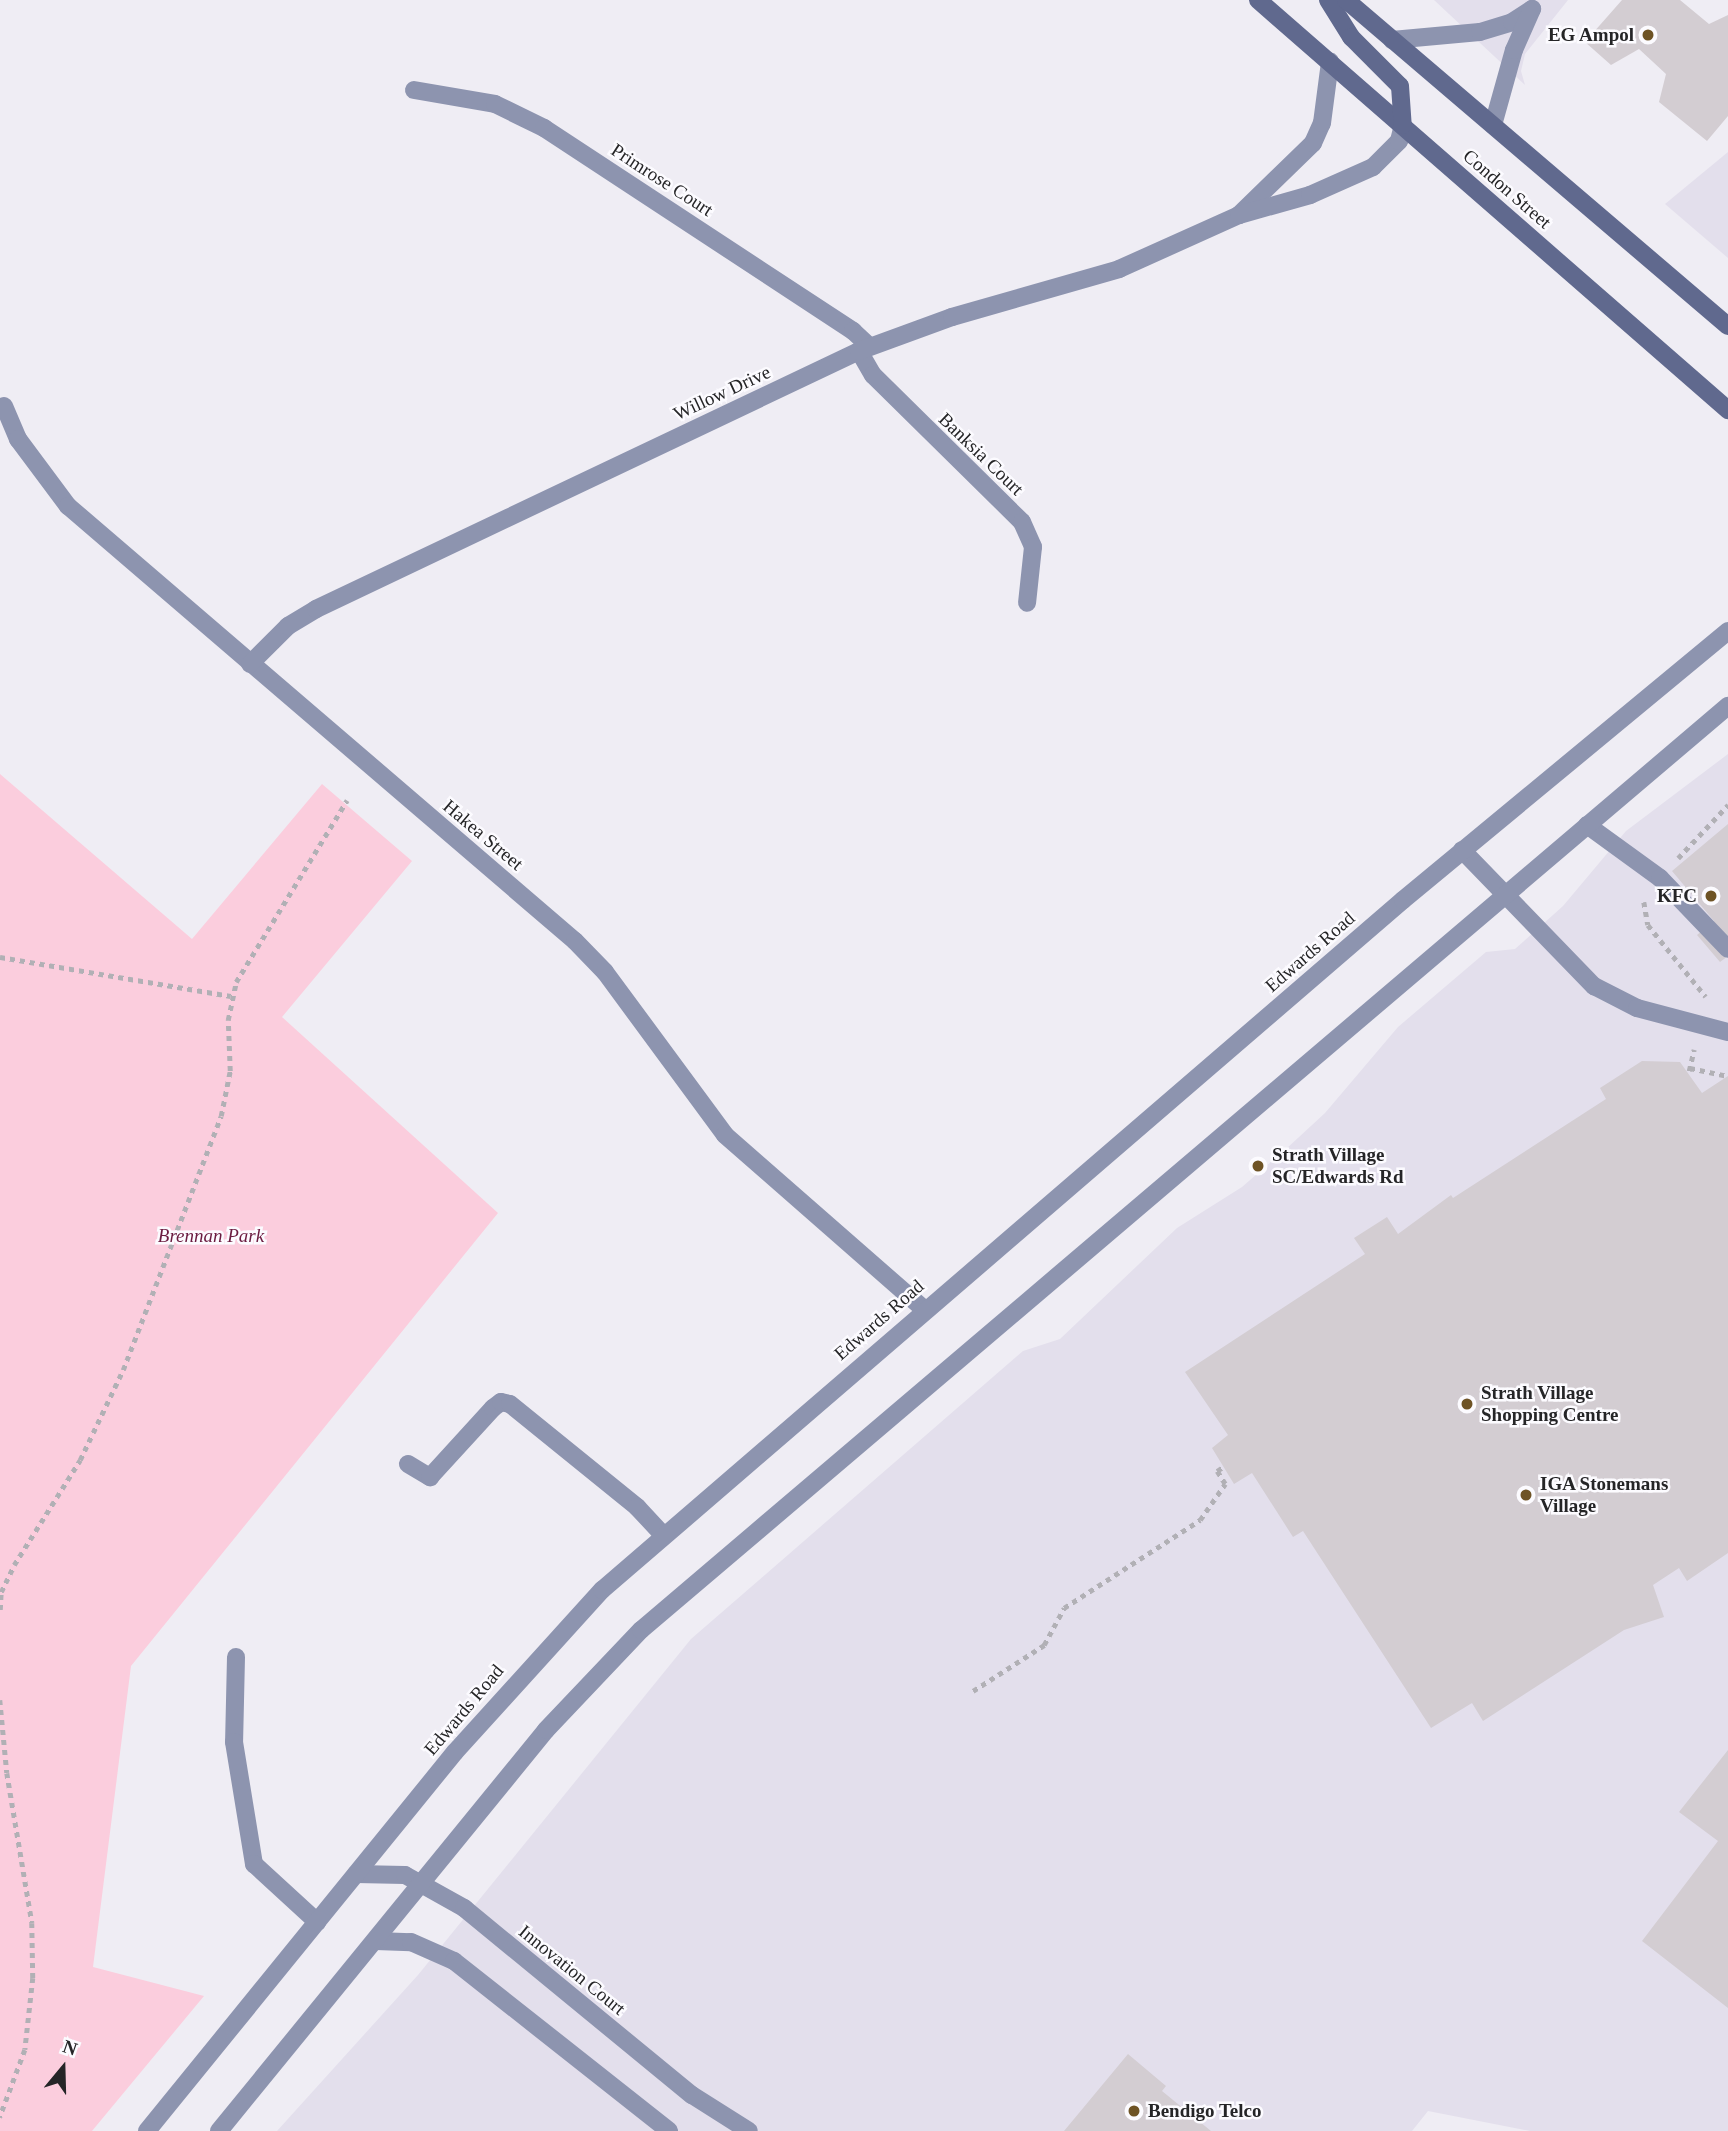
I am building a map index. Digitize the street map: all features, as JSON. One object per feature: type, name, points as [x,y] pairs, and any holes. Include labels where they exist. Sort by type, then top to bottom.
[{"type":"main road","name":"Condon Street","points":[[1258,0],[1728,410]]},
{"type":"main road","points":[[1328,0],[1351,37],[1400,86],[1403,125]]},
{"type":"main road","name":"Condon Street","points":[[1346,0],[1728,326]]},
{"type":"street","points":[[1392,40],[1480,32],[1511,22],[1536,5]]},
{"type":"street","points":[[1493,125],[1514,50],[1536,5]]},
{"type":"street","name":"Willow Drive","points":[[1238,215],[1313,143],[1322,123],[1330,62]]},
{"type":"street","name":"Primrose Court","points":[[414,90],[495,104],[544,128],[853,331],[864,349]]},
{"type":"street","name":"Willow Drive","points":[[250,664],[288,626],[316,609],[864,349],[1119,269],[1238,215],[1310,195],[1373,167],[1399,141],[1403,125]]},
{"type":"street","name":"Banksia Court","points":[[864,349],[873,375],[1031,535],[1027,603]]},
{"type":"street","name":"Hakea Street","points":[[4,406],[26,450],[68,506],[575,941],[605,972],[725,1135],[924,1309]]},
{"type":"street","name":"Edwards Road","points":[[147,2131],[356,1874],[562,1629],[663,1535],[924,1309],[1462,850],[1725,631]]},
{"type":"street","points":[[219,2131],[547,1730],[666,1607],[1728,706]]},
{"type":"street","points":[[1587,825],[1660,878],[1728,949]]},
{"type":"street","points":[[1462,850],[1503,896],[1580,973],[1610,996],[1660,1016],[1728,1032]]},
{"type":"street","points":[[408,1464],[430,1478],[493,1408],[501,1402],[510,1404],[637,1507],[663,1535]]},
{"type":"street","points":[[236,1657],[234,1742],[254,1864],[317,1922]]},
{"type":"street","name":"Innovation Court","points":[[356,1874],[405,1875],[423,1882],[464,1908],[692,2095],[749,2131]]},
{"type":"street","points":[[376,1941],[411,1942],[454,1961],[669,2131]]},
{"type":"path","points":[[0,1610],[1,1592],[80,1460],[123,1370],[221,1116],[230,1071],[231,996],[347,800]]},
{"type":"path","points":[[0,957],[231,996]]},
{"type":"path","points":[[1690,1068],[1728,1076]]},
{"type":"path","points":[[974,1691],[1044,1645],[1064,1608],[1200,1520],[1225,1484],[1217,1471],[1223,1467]]},
{"type":"path","points":[[0,1700],[7,1773],[32,1923],[33,1978],[25,2050],[0,2117]]},
{"type":"shaded area","points":[[1434,0],[1568,0],[1525,54],[1521,71],[1525,85]]},
{"type":"shaded area","points":[[1728,152],[1728,258],[1665,204]]},
{"type":"shaded area","points":[[1728,754],[1728,2131],[1530,2131],[1428,2111],[1412,2131],[277,2131],[418,1975],[691,1639],[1023,1351],[1060,1339],[1177,1228],[1242,1187],[1325,1113],[1398,1027],[1486,952],[1515,949],[1563,906],[1626,831]]},
{"type":"green space","name":"Brennan Park","points":[[0,774],[192,939],[322,784],[412,861],[282,1017],[498,1213],[131,1666],[93,1967],[204,1996],[92,2131],[0,2131]]},
{"type":"building","points":[[1622,0],[1680,0],[1709,24],[1728,15],[1728,116],[1707,141],[1659,102],[1666,74],[1639,49],[1611,65],[1585,42]]},
{"type":"building","name":"KFC","points":[[1728,824],[1728,956],[1720,962],[1697,935],[1714,921],[1672,871]]},
{"type":"building","name":"Strath Village Shopping Centre","points":[[1642,1061],[1680,1062],[1702,1093],[1728,1076],[1728,1553],[1687,1581],[1679,1568],[1653,1585],[1664,1617],[1624,1630],[1483,1721],[1472,1703],[1431,1728],[1303,1531],[1293,1537],[1252,1473],[1234,1484],[1212,1448],[1228,1435],[1185,1372],[1365,1254],[1354,1238],[1387,1217],[1398,1234],[1451,1195],[1453,1198],[1606,1099],[1600,1088]]},
{"type":"building","points":[[1728,1750],[1728,2008],[1642,1941],[1718,1841],[1679,1812]]},
{"type":"building","name":"Bendigo Telco","points":[[1128,2054],[1166,2086],[1162,2091],[1211,2131],[1064,2131]]},
{"type":"place","name":"EG Ampol","points":[[1648,35]]},
{"type":"place","name":"KFC","points":[[1711,896]]},
{"type":"place","name":"Strath Village SC/Edwards Rd","points":[[1258,1166]]},
{"type":"place","name":"Strath Village Shopping Centre","points":[[1467,1404]]},
{"type":"place","name":"IGA Stonemans Village","points":[[1526,1495]]},
{"type":"place","name":"Bendigo Telco","points":[[1134,2111]]}]
